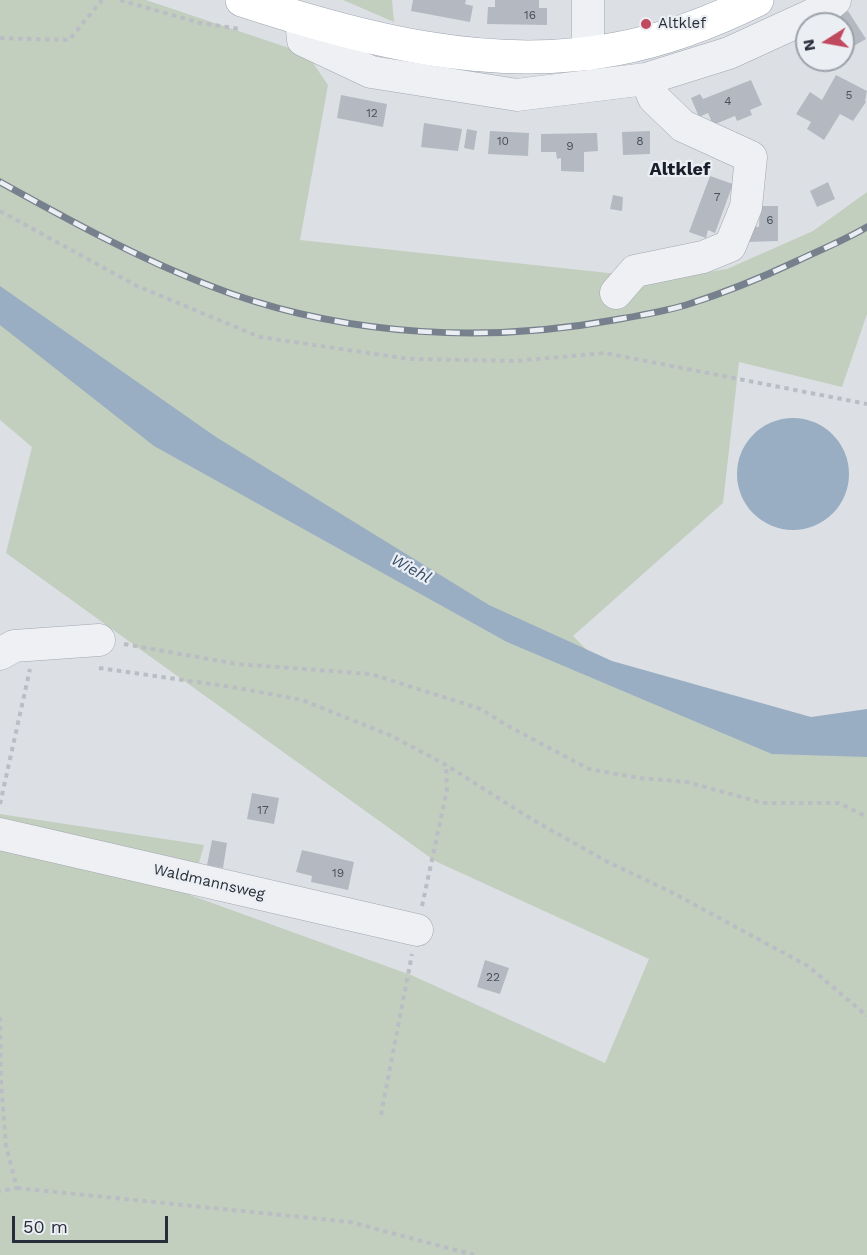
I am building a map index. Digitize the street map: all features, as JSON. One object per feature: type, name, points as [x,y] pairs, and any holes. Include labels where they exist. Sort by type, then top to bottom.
[{"type":"main road","points":[[244,15],[301,19],[377,37],[474,55],[519,58],[588,54],[666,38],[707,23],[757,0]]},
{"type":"street","points":[[588,0],[588,54]]},
{"type":"street","points":[[301,19],[303,40],[371,72],[516,95],[646,80],[729,52],[823,10],[835,0]]},
{"type":"street","points":[[616,293],[635,272],[703,257],[730,246],[746,207],[751,157],[683,126],[654,98],[646,80]]},
{"type":"street","points":[[13,660],[14,646],[96,653]]},
{"type":"street","name":"Waldmannsweg","points":[[0,834],[417,930]]},
{"type":"path","points":[[0,38],[69,40],[102,0]]},
{"type":"path","points":[[120,0],[200,23],[244,15]]},
{"type":"path","points":[[0,212],[137,286],[260,337],[409,359],[516,361],[605,353],[867,404]]},
{"type":"path","points":[[96,653],[371,675],[481,709],[589,770],[639,778],[687,782],[764,803],[839,803],[867,817]]},
{"type":"path","points":[[96,653],[232,687],[302,700],[392,736],[446,765],[533,820],[606,861],[682,897],[807,966],[867,1016]]},
{"type":"path","points":[[0,804],[31,665],[13,660]]},
{"type":"path","points":[[0,1017],[6,1146],[17,1188]]},
{"type":"path","points":[[0,1191],[17,1188],[350,1222],[474,1255]]},
{"type":"green space","points":[[0,0],[146,0],[307,54],[328,85],[300,240],[665,279],[727,269],[813,231],[867,192],[867,314],[842,387],[739,362],[723,503],[573,636],[602,665],[753,719],[867,726],[867,1255],[0,1255],[0,814],[204,845],[190,895],[411,975],[605,1063],[649,959],[435,861],[6,553],[32,447],[0,420]]},
{"type":"green space","points":[[343,0],[392,0],[394,22]]},
{"type":"water","name":"Wiehl","points":[[0,286],[216,437],[489,605],[612,661],[811,717],[867,709],[867,757],[772,754],[507,642],[154,446],[0,325]]},
{"type":"water","points":[[793,418],[814,422],[832,435],[845,453],[849,474],[845,495],[832,513],[814,526],[793,530],[772,526],[754,513],[741,495],[737,474],[741,453],[754,435],[772,422]]},
{"type":"building","points":[[413,0],[466,0],[465,4],[473,6],[470,22],[411,11]]},
{"type":"building","points":[[495,0],[539,0],[539,8],[547,8],[547,25],[487,24],[488,7],[495,7]]},
{"type":"building","points":[[855,22],[866,39],[855,45]]},
{"type":"building","points":[[836,75],[867,91],[866,102],[853,121],[840,114],[824,140],[807,129],[811,122],[796,114],[810,92],[822,100]]},
{"type":"building","points":[[751,80],[762,105],[750,110],[752,115],[737,121],[735,116],[713,125],[708,113],[699,117],[691,98],[700,94],[703,99]]},
{"type":"building","points":[[341,95],[387,104],[383,127],[337,118]]},
{"type":"building","points":[[424,123],[462,129],[458,151],[421,147]]},
{"type":"building","points":[[467,129],[477,131],[474,150],[464,148]]},
{"type":"building","points":[[490,131],[529,133],[528,156],[488,154]]},
{"type":"building","points":[[650,131],[650,154],[623,155],[622,132]]},
{"type":"building","points":[[597,133],[598,151],[584,152],[584,172],[561,171],[561,158],[557,159],[556,152],[541,152],[541,134]]},
{"type":"building","points":[[710,176],[733,184],[715,233],[708,230],[706,238],[689,232]]},
{"type":"building","points":[[828,182],[835,199],[817,207],[810,191]]},
{"type":"building","points":[[613,195],[623,197],[622,211],[610,209]]},
{"type":"building","points":[[760,206],[778,206],[778,241],[748,242],[749,226],[759,227]]},
{"type":"building","points":[[252,793],[279,798],[274,824],[247,819]]},
{"type":"building","points":[[212,840],[227,843],[223,868],[207,865]]},
{"type":"building","points":[[302,850],[354,862],[348,890],[311,882],[312,876],[296,872]]},
{"type":"building","points":[[485,960],[509,968],[500,994],[477,987]]},
{"type":"railway","points":[[0,182],[143,257],[232,294],[325,319],[373,327],[421,331],[518,332],[614,320],[668,310],[756,279],[867,227]]},
{"type":"place","name":"Altklef","points":[[646,24]]},
{"type":"district","name":"Altklef","points":[[680,170]]}]
